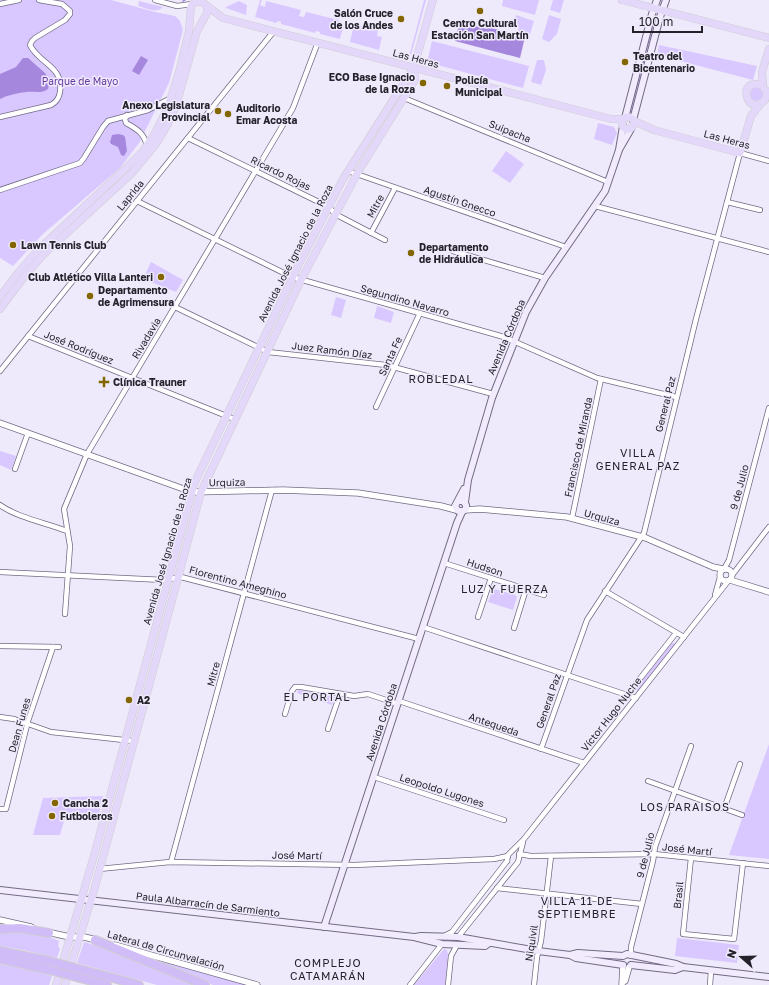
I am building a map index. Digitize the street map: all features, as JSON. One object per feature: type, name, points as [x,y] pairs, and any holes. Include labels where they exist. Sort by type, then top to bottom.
[{"type":"highway","points":[[0,929],[20,928],[49,933]]},
{"type":"highway","points":[[95,940],[206,985]]},
{"type":"highway","points":[[0,951],[81,974],[139,985]]},
{"type":"highway","points":[[0,959],[48,965]]},
{"type":"highway","points":[[81,974],[107,985]]},
{"type":"main road","name":"Avenida José Ignacio de la Roza","points":[[56,985],[125,740],[194,484],[292,277],[343,179],[414,67],[433,0]]},
{"type":"main road","points":[[622,0],[769,38]]},
{"type":"main road","name":"Avenida Córdoba","points":[[620,150],[624,121],[657,0]]},
{"type":"main road","points":[[634,121],[630,118],[624,121],[626,129],[631,129],[634,125],[662,10],[666,0]]},
{"type":"main road","points":[[0,297],[18,272],[38,250],[127,167],[146,146],[163,119],[171,98],[189,31],[189,9],[194,3],[198,2],[206,4],[207,13],[196,33],[176,106],[168,124],[156,144],[133,172],[44,255],[24,277],[0,309]]},
{"type":"main road","name":"Las Heras","points":[[206,4],[223,18],[611,119],[624,121]]},
{"type":"main road","points":[[189,12],[195,20],[202,20],[204,18]]},
{"type":"main road","points":[[762,72],[766,97],[764,102],[755,104],[749,101],[746,97],[746,92],[762,72],[769,49]]},
{"type":"main road","name":"Avenida José Ignacio de la Roza","points":[[65,985],[99,869],[200,492],[266,351],[335,214],[356,174],[416,80],[414,67]]},
{"type":"main road","points":[[752,85],[757,84],[766,91]]},
{"type":"main road","name":"General Paz","points":[[740,153],[750,116],[749,101]]},
{"type":"main road","name":"General Paz","points":[[750,116],[764,102]]},
{"type":"main road","name":"Las Heras","points":[[634,121],[654,130],[740,153]]},
{"type":"main road","name":"Avenida Córdoba","points":[[324,927],[457,523],[468,480],[494,394],[514,342],[526,312],[545,278],[605,191],[620,150],[631,129]]},
{"type":"main road","points":[[335,214],[335,203],[339,196],[343,179]]},
{"type":"main road","points":[[285,312],[287,299],[292,287],[292,277]]},
{"type":"main road","points":[[266,351],[273,318]]},
{"type":"main road","points":[[200,492],[202,478],[208,463],[208,455]]},
{"type":"main road","name":"Paula Albarracín de Sarmiento","points":[[0,890],[414,937],[442,944],[457,945]]},
{"type":"main road","points":[[442,944],[439,939],[443,936]]},
{"type":"main road","points":[[455,936],[460,941],[457,945],[484,946],[489,943]]},
{"type":"main road","points":[[455,936],[627,966],[675,970],[683,967]]},
{"type":"main road","name":"Paula Albarracín de Sarmiento","points":[[414,937],[455,936]]},
{"type":"main road","points":[[570,955],[578,953],[628,956],[676,964],[683,967],[769,978]]},
{"type":"main road","points":[[627,966],[621,960],[628,956]]},
{"type":"main road","points":[[627,966],[633,961],[628,956]]},
{"type":"street","points":[[0,4],[19,0]]},
{"type":"street","points":[[0,117],[51,105],[56,102],[59,96],[60,86],[58,75],[30,45],[35,38],[65,20],[70,14],[70,10],[62,4],[39,0]]},
{"type":"street","points":[[155,0],[177,6],[194,3]]},
{"type":"street","name":"Laprida","points":[[0,371],[274,31]]},
{"type":"street","name":"Rivadavia","points":[[65,614],[70,546],[64,506],[87,454],[293,108],[318,42]]},
{"type":"street","points":[[0,190],[80,163],[105,123],[112,119],[148,110],[171,98]]},
{"type":"street","name":"Suipacha","points":[[404,98],[608,182]]},
{"type":"street","points":[[128,115],[125,119],[126,123],[144,136],[146,146]]},
{"type":"street","name":"Ricardo Rojas","points":[[188,138],[329,207],[335,214],[385,240]]},
{"type":"street","name":"Las Heras","points":[[740,153],[769,160]]},
{"type":"street","name":"General Paz","points":[[541,749],[586,620],[644,533],[676,397],[740,153]]},
{"type":"street","name":"Agustín Gnecco","points":[[348,171],[566,248]]},
{"type":"street","name":"Mitre","points":[[371,233],[395,188]]},
{"type":"street","name":"Segundino Navarro","points":[[137,201],[292,277],[504,337],[601,379],[676,397]]},
{"type":"street","points":[[726,202],[760,210]]},
{"type":"street","points":[[595,206],[769,252]]},
{"type":"street","points":[[453,251],[545,278]]},
{"type":"street","name":"Juez Ramón Díaz","points":[[175,307],[266,351],[386,366],[494,394]]},
{"type":"street","name":"Santa Fe","points":[[376,407],[420,313]]},
{"type":"street","name":"José Rodríguez","points":[[28,336],[234,420]]},
{"type":"street","name":"Francisco de Miranda","points":[[572,518],[601,379]]},
{"type":"street","name":"9 de Julio","points":[[723,569],[729,560],[769,408]]},
{"type":"street","name":"Urquiza","points":[[0,422],[192,492],[272,490],[358,493],[441,506],[572,518],[641,537],[713,567],[730,570],[731,577]]},
{"type":"street","points":[[15,469],[28,433]]},
{"type":"street","name":"Mitre","points":[[171,862],[272,490]]},
{"type":"street","points":[[0,505],[35,521],[45,522],[67,531]]},
{"type":"street","name":"Víctor Hugo Nuche","points":[[455,936],[509,858],[769,528]]},
{"type":"street","name":"Hudson","points":[[444,562],[544,595]]},
{"type":"street","name":"Urquiza","points":[[713,567],[720,576]]},
{"type":"street","points":[[723,569],[720,576],[723,581],[731,577],[768,590]]},
{"type":"street","name":"Florentino Ameghino","points":[[0,572],[168,579],[181,577],[419,639]]},
{"type":"street","name":"Víctor Hugo Nuche","points":[[713,600],[720,576]]},
{"type":"street","points":[[478,617],[491,578]]},
{"type":"street","points":[[514,628],[526,590]]},
{"type":"street","points":[[605,590],[684,637]]},
{"type":"street","points":[[423,627],[636,698]]},
{"type":"street","name":"Víctor Hugo Nuche","points":[[627,695],[676,633]]},
{"type":"street","points":[[0,646],[60,647]]},
{"type":"street","name":"Dean Funes","points":[[0,809],[6,809],[27,724],[53,647]]},
{"type":"street","name":"Antequeda","points":[[285,714],[292,691],[295,687],[354,696],[368,694],[398,702],[584,763]]},
{"type":"street","points":[[328,729],[340,694]]},
{"type":"street","points":[[0,718],[14,719],[51,732],[133,741]]},
{"type":"street","name":"9 de Julio","points":[[628,956],[654,854],[654,847],[691,746]]},
{"type":"street","points":[[724,808],[740,764]]},
{"type":"street","name":"Leopoldo Lugones","points":[[374,777],[504,820]]},
{"type":"street","points":[[648,781],[742,815]]},
{"type":"street","name":"Víctor Hugo Nuche","points":[[519,855],[524,839]]},
{"type":"street","name":"José Martí","points":[[519,855],[551,856],[654,854],[769,866]]},
{"type":"street","points":[[516,864],[512,864],[509,858],[519,855]]},
{"type":"street","points":[[455,936],[516,864],[519,855]]},
{"type":"street","name":"Niquivil","points":[[534,985],[551,856]]},
{"type":"street","name":"José Martí","points":[[99,869],[171,862],[345,865],[509,858]]},
{"type":"street","name":"Brasil","points":[[691,858],[683,934],[734,939],[743,863]]},
{"type":"street","points":[[497,888],[642,904]]},
{"type":"street","name":"Lateral de Circunvalación","points":[[0,920],[22,924],[49,933],[95,940],[257,985]]},
{"type":"street","points":[[410,985],[442,944]]},
{"type":"street","points":[[448,985],[451,956],[457,945]]},
{"type":"street","points":[[623,985],[627,966]]},
{"type":"street","points":[[710,985],[711,971]]},
{"type":"green space","name":"Parque de Mayo","points":[[0,0],[111,0],[175,16],[180,21],[183,30],[169,83],[139,143],[120,168],[43,234],[13,266],[0,258]]},
{"type":"green space","points":[[260,0],[262,0],[260,5],[265,7],[266,1],[301,10],[299,16],[304,17],[306,12],[339,20],[337,25],[343,27],[340,39],[320,34],[320,32],[316,31],[315,33],[281,24],[281,22],[278,21],[276,23],[255,17]]},
{"type":"green space","points":[[424,0],[426,0],[411,55],[410,53]]},
{"type":"green space","points":[[503,0],[539,0],[535,15],[502,6]]},
{"type":"green space","points":[[553,0],[564,0],[560,13],[550,10]]},
{"type":"green space","points":[[139,1],[163,7],[158,10],[148,9],[138,6]]},
{"type":"green space","points":[[239,1],[247,5],[246,15],[226,8]]},
{"type":"green space","points":[[516,15],[534,21],[530,34],[518,31],[519,27],[511,25]]},
{"type":"green space","points":[[549,15],[561,19],[557,34],[549,42],[542,39]]},
{"type":"green space","points":[[654,15],[658,15],[632,116],[629,115]]},
{"type":"green space","points":[[354,24],[378,30],[377,36],[382,37],[379,50],[350,42]]},
{"type":"green space","points":[[432,41],[529,66],[523,88],[430,63],[428,58]]},
{"type":"green space","points":[[659,45],[757,66],[753,80],[657,55]]},
{"type":"green space","points":[[537,60],[544,60],[546,70],[541,85],[531,82]]},
{"type":"green space","points":[[757,87],[762,89],[764,94],[762,99],[757,101],[752,99],[750,94],[752,89]]},
{"type":"green space","points":[[598,123],[614,127],[617,133],[612,145],[594,139]]},
{"type":"green space","points":[[506,151],[524,164],[510,183],[492,171]]},
{"type":"green space","name":"Club Atlético Villa Lanteri","points":[[151,262],[183,280],[176,292],[143,279]]},
{"type":"green space","points":[[336,297],[346,300],[341,318],[331,315]]},
{"type":"green space","points":[[377,306],[394,312],[391,323],[374,318]]},
{"type":"green space","points":[[0,451],[16,456],[11,470],[0,465]]},
{"type":"green space","points":[[495,589],[517,597],[513,610],[488,602],[493,590]]},
{"type":"green space","points":[[672,643],[675,645],[638,691],[636,691],[636,688]]},
{"type":"green space","points":[[298,690],[335,697],[332,705],[297,693]]},
{"type":"green space","points":[[769,744],[769,859],[729,855]]},
{"type":"green space","name":"Futboleros","points":[[103,796],[99,814],[66,814],[60,835],[33,835],[43,798]]},
{"type":"green space","points":[[11,930],[45,935],[59,941],[58,946],[60,949],[57,958],[0,946],[0,931]]},
{"type":"green space","points":[[677,938],[739,945],[737,963],[675,956]]},
{"type":"green space","points":[[84,942],[115,951],[199,985],[157,985],[77,963]]},
{"type":"green space","points":[[444,949],[447,950],[448,955],[445,985],[414,985]]},
{"type":"green space","points":[[138,954],[247,985],[213,985]]},
{"type":"green space","points":[[0,964],[45,973],[52,976],[49,985],[0,985]]},
{"type":"shaded area","points":[[460,21],[487,29],[488,27],[525,37],[520,58],[455,41]]},
{"type":"shaded area","points":[[141,56],[148,60],[139,75],[132,71]]},
{"type":"shaded area","points":[[23,58],[28,58],[45,73],[50,81],[48,89],[40,92],[29,92],[6,96],[0,99],[0,74],[16,67]]},
{"type":"shaded area","points":[[118,134],[125,137],[127,151],[124,156],[121,155],[118,147],[110,142],[112,135]]},
{"type":"place","name":"Centro Cultural Estación San Martín","points":[[480,11]]},
{"type":"place","name":"Salón Cruce de los Andes","points":[[401,19]]},
{"type":"place","name":"Teatro del Bicentenario","points":[[625,62]]},
{"type":"place","name":"ECO Base Ignacio de la Roza","points":[[423,83]]},
{"type":"place","name":"Policía Municipal","points":[[447,86]]},
{"type":"place","name":"Anexo Legislatura Provincial","points":[[218,111]]},
{"type":"place","name":"Auditorio Emar Acosta","points":[[228,114]]},
{"type":"place","name":"Lawn Tennis Club","points":[[13,245]]},
{"type":"place","name":"Departamento de Hidráulica","points":[[411,253]]},
{"type":"place","name":"Club Atlético Villa Lanteri","points":[[161,277]]},
{"type":"place","name":"Departamento de Agrimensura","points":[[90,296]]},
{"type":"place","name":"Clínica Trauner","points":[[104,382]]},
{"type":"place","name":"A2","points":[[129,700]]},
{"type":"place","name":"Cancha 2","points":[[55,803]]},
{"type":"place","name":"Futboleros","points":[[52,816]]},
{"type":"district","name":"ROBLEDAL","points":[[441,378]]},
{"type":"district","name":"VILLA GENERAL PAZ","points":[[638,458]]},
{"type":"district","name":"LUZ Y FUERZA","points":[[505,588]]},
{"type":"district","name":"EL PORTAL","points":[[317,696]]},
{"type":"district","name":"LOS PARAISOS","points":[[685,806]]},
{"type":"district","name":"VILLA 11 DE SEPTIEMBRE","points":[[577,906]]},
{"type":"district","name":"COMPLEJO CATAMARÁN","points":[[328,968]]}]
